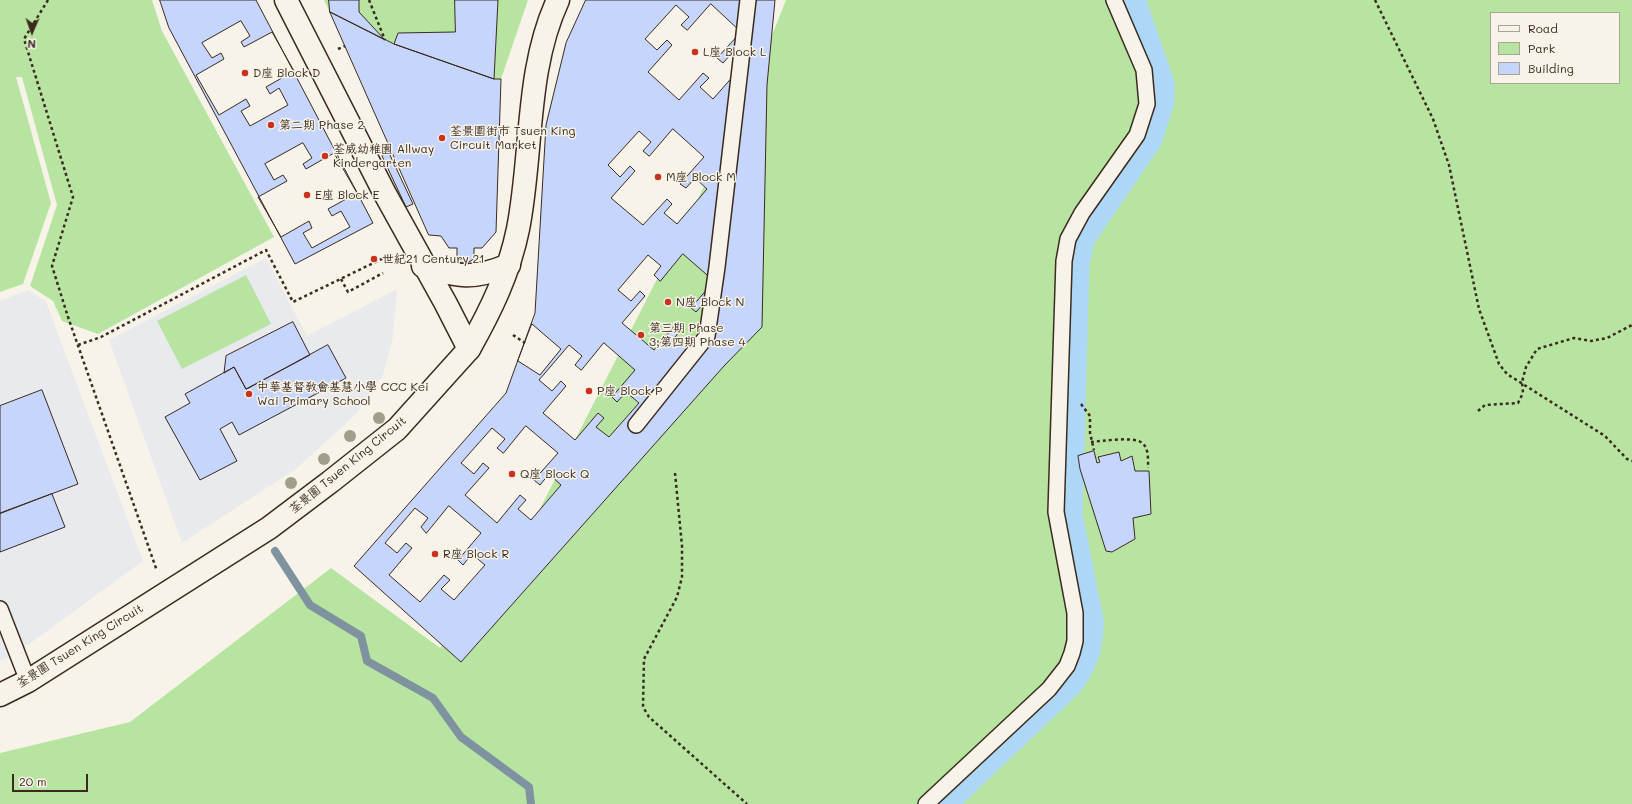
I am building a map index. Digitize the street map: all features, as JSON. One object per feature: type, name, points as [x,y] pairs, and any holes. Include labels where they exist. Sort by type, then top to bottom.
[{"type":"street","points":[[286,0],[424,266],[446,304],[469,349]]},
{"type":"street","name":"荃景圍 Tsuen King Circuit","points":[[0,695],[28,681],[269,528],[324,487],[397,429],[469,349],[493,307],[509,265],[518,229],[538,61],[558,0]]},
{"type":"street","points":[[424,266],[452,275],[468,276],[491,272],[509,265]]},
{"type":"lane","points":[[636,425],[707,336],[717,268],[748,0]]},
{"type":"lane","points":[[926,804],[1049,689],[1066,666],[1072,653],[1075,641],[1075,613],[1056,512],[1064,261],[1068,239],[1082,213],[1137,135],[1147,104],[1144,70],[1114,0]]},
{"type":"lane","points":[[0,609],[28,681]]},
{"type":"path","points":[[48,0],[24,39],[73,197],[52,266],[157,572]]},
{"type":"path","points":[[369,0],[385,40]]},
{"type":"path","points":[[1375,0],[1433,120],[1449,165],[1479,309],[1499,364],[1507,374],[1522,382],[1605,436],[1627,459],[1632,461]]},
{"type":"path","points":[[336,49],[345,46]]},
{"type":"path","points":[[78,345],[101,337],[266,250],[293,302],[392,254]]},
{"type":"path","points":[[341,279],[348,292],[383,273]]},
{"type":"path","points":[[1478,411],[1485,405],[1518,403],[1524,393],[1522,382],[1526,368],[1537,349],[1574,338],[1590,341],[1607,338],[1632,324]]},
{"type":"path","points":[[513,335],[525,343]]},
{"type":"path","points":[[1080,402],[1090,416],[1091,442],[1094,450]]},
{"type":"path","points":[[1091,442],[1124,440],[1139,441],[1143,443],[1147,451],[1148,468]]},
{"type":"path","points":[[676,472],[682,546],[682,577],[677,597],[644,659],[643,707],[649,717],[747,804]]},
{"type":"shaded area","name":"中華基督教會基慧小學 CCC Kei Wai Primary School","points":[[266,258],[307,336],[397,289],[393,337],[383,375],[356,414],[296,469],[182,543],[109,340]]},
{"type":"shaded area","points":[[28,290],[46,302],[143,561],[17,653],[0,661],[0,301]]},
{"type":"green space","points":[[0,0],[152,0],[162,31],[274,237],[98,334],[62,321],[53,301],[30,286],[57,205],[22,77],[16,77],[51,203],[23,284],[0,292]]},
{"type":"green space","points":[[324,0],[528,0],[501,79],[494,79],[385,40],[330,12]]},
{"type":"green space","points":[[786,0],[1632,0],[1632,804],[0,804],[0,753],[130,722],[331,568],[440,648],[520,548],[739,118]]},
{"type":"green space","points":[[246,275],[271,324],[182,369],[157,321]]},
{"type":"building","name":"第二期 Phase 2","points":[[160,0],[256,0],[373,223],[295,264],[169,28]]},
{"type":"building","points":[[329,0],[359,0],[359,12],[385,40],[330,12]]},
{"type":"building","points":[[455,0],[498,0],[494,79],[394,44],[398,33],[455,32]]},
{"type":"building","name":"第三期 Phase 3;第四期 Phase 4","points":[[586,0],[775,0],[767,85],[762,327],[724,366],[461,662],[354,566],[506,393],[535,313],[546,125],[566,43]]},
{"type":"building","name":"L座 Block L","points":[[711,4],[741,32],[717,58],[723,63],[732,53],[744,64],[713,99],[700,87],[709,78],[703,73],[679,100],[648,72],[672,45],[667,40],[657,50],[645,39],[676,5],[689,17],[681,25],[687,30]]},
{"type":"building","name":"荃景圍街市 Tsuen King Circuit Market","points":[[330,12],[394,44],[494,79],[501,79],[496,232],[482,248],[474,248],[474,259],[467,263],[461,263],[457,260],[457,248],[449,248],[441,236],[429,235]]},
{"type":"building","name":"D座 Block D","points":[[241,21],[250,36],[241,42],[244,47],[272,32],[294,71],[266,87],[270,94],[279,88],[288,105],[250,126],[241,111],[250,106],[246,99],[219,115],[196,75],[224,59],[221,53],[212,58],[202,43]]},
{"type":"building","name":"M座 Block M","points":[[673,129],[704,157],[680,184],[686,188],[695,178],[707,189],[677,224],[664,213],[672,204],[667,199],[643,225],[611,198],[635,171],[630,166],[620,177],[608,165],[639,131],[651,142],[643,151],[649,156]]},
{"type":"building","name":"E座 Block E","points":[[303,143],[312,158],[303,164],[306,169],[334,153],[357,193],[328,209],[332,216],[341,211],[350,227],[312,248],[303,233],[312,228],[309,221],[281,237],[258,197],[287,181],[283,175],[274,180],[265,164]]},
{"type":"building","points":[[389,153],[413,204],[406,207],[382,156]]},
{"type":"building","name":"N座 Block N","points":[[683,254],[714,281],[691,308],[696,312],[705,302],[718,313],[688,348],[675,337],[683,328],[677,323],[654,350],[622,323],[645,296],[640,291],[631,301],[618,290],[648,255],[661,266],[654,275],[660,281]]},
{"type":"building","points":[[293,322],[310,355],[246,389],[234,367],[224,373],[226,356]]},
{"type":"building","points":[[532,324],[561,349],[540,375],[518,361]]},
{"type":"building","name":"P座 Block P","points":[[604,343],[635,370],[612,397],[617,402],[626,392],[639,403],[609,437],[596,427],[604,418],[598,413],[575,440],[543,413],[566,386],[561,381],[552,391],[539,380],[569,345],[582,356],[575,365],[581,370]]},
{"type":"building","points":[[328,345],[346,378],[239,435],[232,422],[220,429],[237,461],[200,480],[165,417],[190,403],[185,394],[234,367],[246,389]]},
{"type":"building","points":[[42,390],[78,484],[0,513],[0,406]]},
{"type":"building","name":"Q座 Block Q","points":[[526,426],[558,453],[534,480],[540,485],[549,474],[561,485],[531,520],[518,509],[526,500],[520,495],[497,523],[465,495],[489,468],[483,463],[474,474],[461,463],[492,428],[505,439],[497,448],[503,453]]},
{"type":"building","points":[[1094,451],[1097,463],[1100,462],[1098,457],[1119,452],[1121,461],[1132,456],[1135,471],[1149,471],[1151,514],[1133,518],[1135,539],[1112,552],[1106,551],[1080,469],[1078,456]]},
{"type":"building","points":[[52,494],[65,527],[0,552],[0,514]]},
{"type":"building","name":"R座 Block R","points":[[449,506],[481,533],[458,560],[463,565],[472,554],[485,565],[454,600],[441,589],[450,580],[444,575],[420,602],[389,575],[412,548],[406,543],[397,553],[385,543],[415,508],[428,518],[421,527],[426,533]]},
{"type":"waterway","points":[[943,804],[1067,686],[1078,671],[1088,647],[1090,620],[1069,515],[1076,264],[1081,239],[1149,139],[1161,101],[1161,84],[1132,0]]},
{"type":"waterway","points":[[275,551],[310,605],[361,636],[367,661],[433,698],[461,737],[529,787],[531,804]]},
{"type":"place","name":"L座 Block L","points":[[695,52]]},
{"type":"place","name":"D座 Block D","points":[[245,73]]},
{"type":"place","name":"第二期 Phase 2","points":[[271,125]]},
{"type":"place","name":"荃景圍街市 Tsuen King Circuit Market","points":[[442,138]]},
{"type":"place","name":"荃威幼稚園 Allway Kindergarten","points":[[325,156]]},
{"type":"place","name":"M座 Block M","points":[[658,177]]},
{"type":"place","name":"E座 Block E","points":[[307,195]]},
{"type":"place","name":"世紀21 Century 21","points":[[374,259]]},
{"type":"place","name":"N座 Block N","points":[[668,302]]},
{"type":"place","name":"第三期 Phase 3;第四期 Phase 4","points":[[641,335]]},
{"type":"place","name":"P座 Block P","points":[[589,391]]},
{"type":"place","name":"中華基督教會基慧小學 CCC Kei Wai Primary School","points":[[249,394]]},
{"type":"place","name":"Q座 Block Q","points":[[512,474]]},
{"type":"place","name":"R座 Block R","points":[[435,554]]}]
